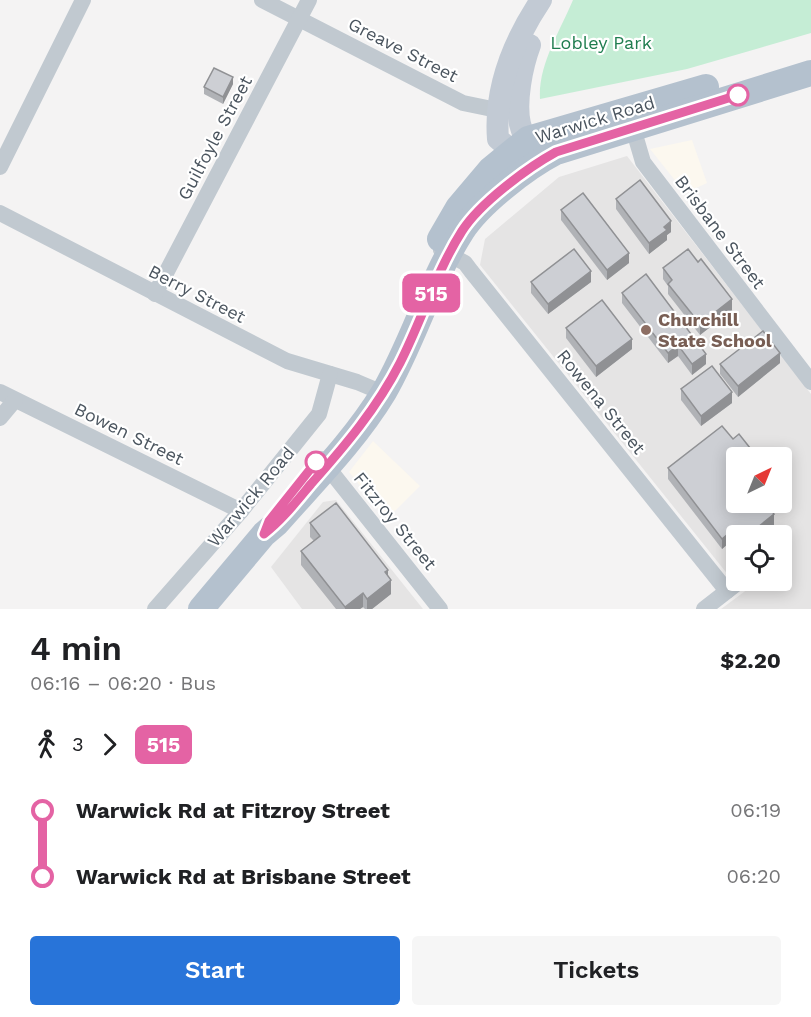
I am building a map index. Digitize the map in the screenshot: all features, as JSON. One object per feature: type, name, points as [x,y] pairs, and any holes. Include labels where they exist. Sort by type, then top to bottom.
[{"type":"main road","points":[[523,152],[498,139],[497,110],[505,72],[526,22],[542,0]]},
{"type":"main road","points":[[523,152],[520,126],[521,76],[542,0]]},
{"type":"main road","name":"Warwick Road","points":[[201,609],[264,534],[269,521],[323,462],[357,430],[442,251],[464,229],[523,152],[811,57]]},
{"type":"main road","name":"Warwick Road","points":[[523,152],[556,152],[811,73]]},
{"type":"street","points":[[0,167],[83,0]]},
{"type":"street","name":"Greave Street","points":[[262,0],[463,103],[497,110]]},
{"type":"street","name":"Guilfoyle Street","points":[[155,294],[309,0]]},
{"type":"street","name":"Brisbane Street","points":[[633,128],[642,162],[811,382]]},
{"type":"street","name":"Berry Street","points":[[0,213],[287,361],[377,390]]},
{"type":"street","name":"Rowena Street","points":[[442,251],[471,271],[726,578]]},
{"type":"street","name":"Warwick Road","points":[[155,609],[241,511],[319,414],[330,374]]},
{"type":"street","name":"Bowen Street","points":[[0,392],[241,511]]},
{"type":"street","points":[[0,418],[15,400]]},
{"type":"street","name":"Fitzroy Street","points":[[323,462],[440,609]]},
{"type":"street","points":[[704,609],[727,591]]},
{"type":"shaded area","points":[[692,140],[707,183],[685,193],[650,149]]},
{"type":"shaded area","name":"Churchill State School","points":[[627,156],[811,394],[811,609],[721,609],[745,591],[792,591],[792,525],[726,525],[726,572],[480,265],[485,239],[559,177]]},
{"type":"shaded area","points":[[373,441],[420,486],[387,519],[349,472]]},
{"type":"shaded area","points":[[336,500],[423,609],[302,609],[271,567],[323,502]]},
{"type":"green space","name":"Lobley Park","points":[[573,0],[811,0],[811,33],[687,69],[540,99],[540,86],[546,61]]},
{"type":"building","points":[[214,68],[233,77],[223,97],[204,87]]},
{"type":"building","points":[[640,180],[671,221],[664,227],[667,230],[649,243],[616,199]]},
{"type":"building","points":[[583,193],[629,253],[607,270],[561,210]]},
{"type":"building","points":[[574,249],[591,271],[548,304],[531,282]]},
{"type":"building","points":[[688,249],[698,262],[701,259],[732,299],[700,324],[668,284],[672,280],[663,268]]},
{"type":"building","points":[[646,274],[706,354],[692,364],[678,345],[668,353],[622,293]]},
{"type":"building","points":[[602,300],[632,339],[596,366],[566,328]]},
{"type":"building","points":[[763,331],[780,353],[738,386],[720,364]]},
{"type":"building","points":[[712,366],[732,392],[701,416],[681,389]]},
{"type":"building","points":[[722,426],[733,439],[739,434],[749,447],[726,447],[726,513],[774,514],[760,525],[726,525],[726,536],[722,539],[668,468]]},
{"type":"building","points":[[336,503],[388,570],[385,572],[391,580],[367,599],[363,593],[345,607],[301,551],[320,536],[310,523]]},
{"type":"bus line","name":"515","points":[[316,462],[269,521],[264,534],[277,523],[327,467],[383,393],[400,363],[449,254],[464,229],[482,210],[530,166],[556,152],[738,95]]},
{"type":"place","name":"Churchill State School","points":[[646,330]]}]
